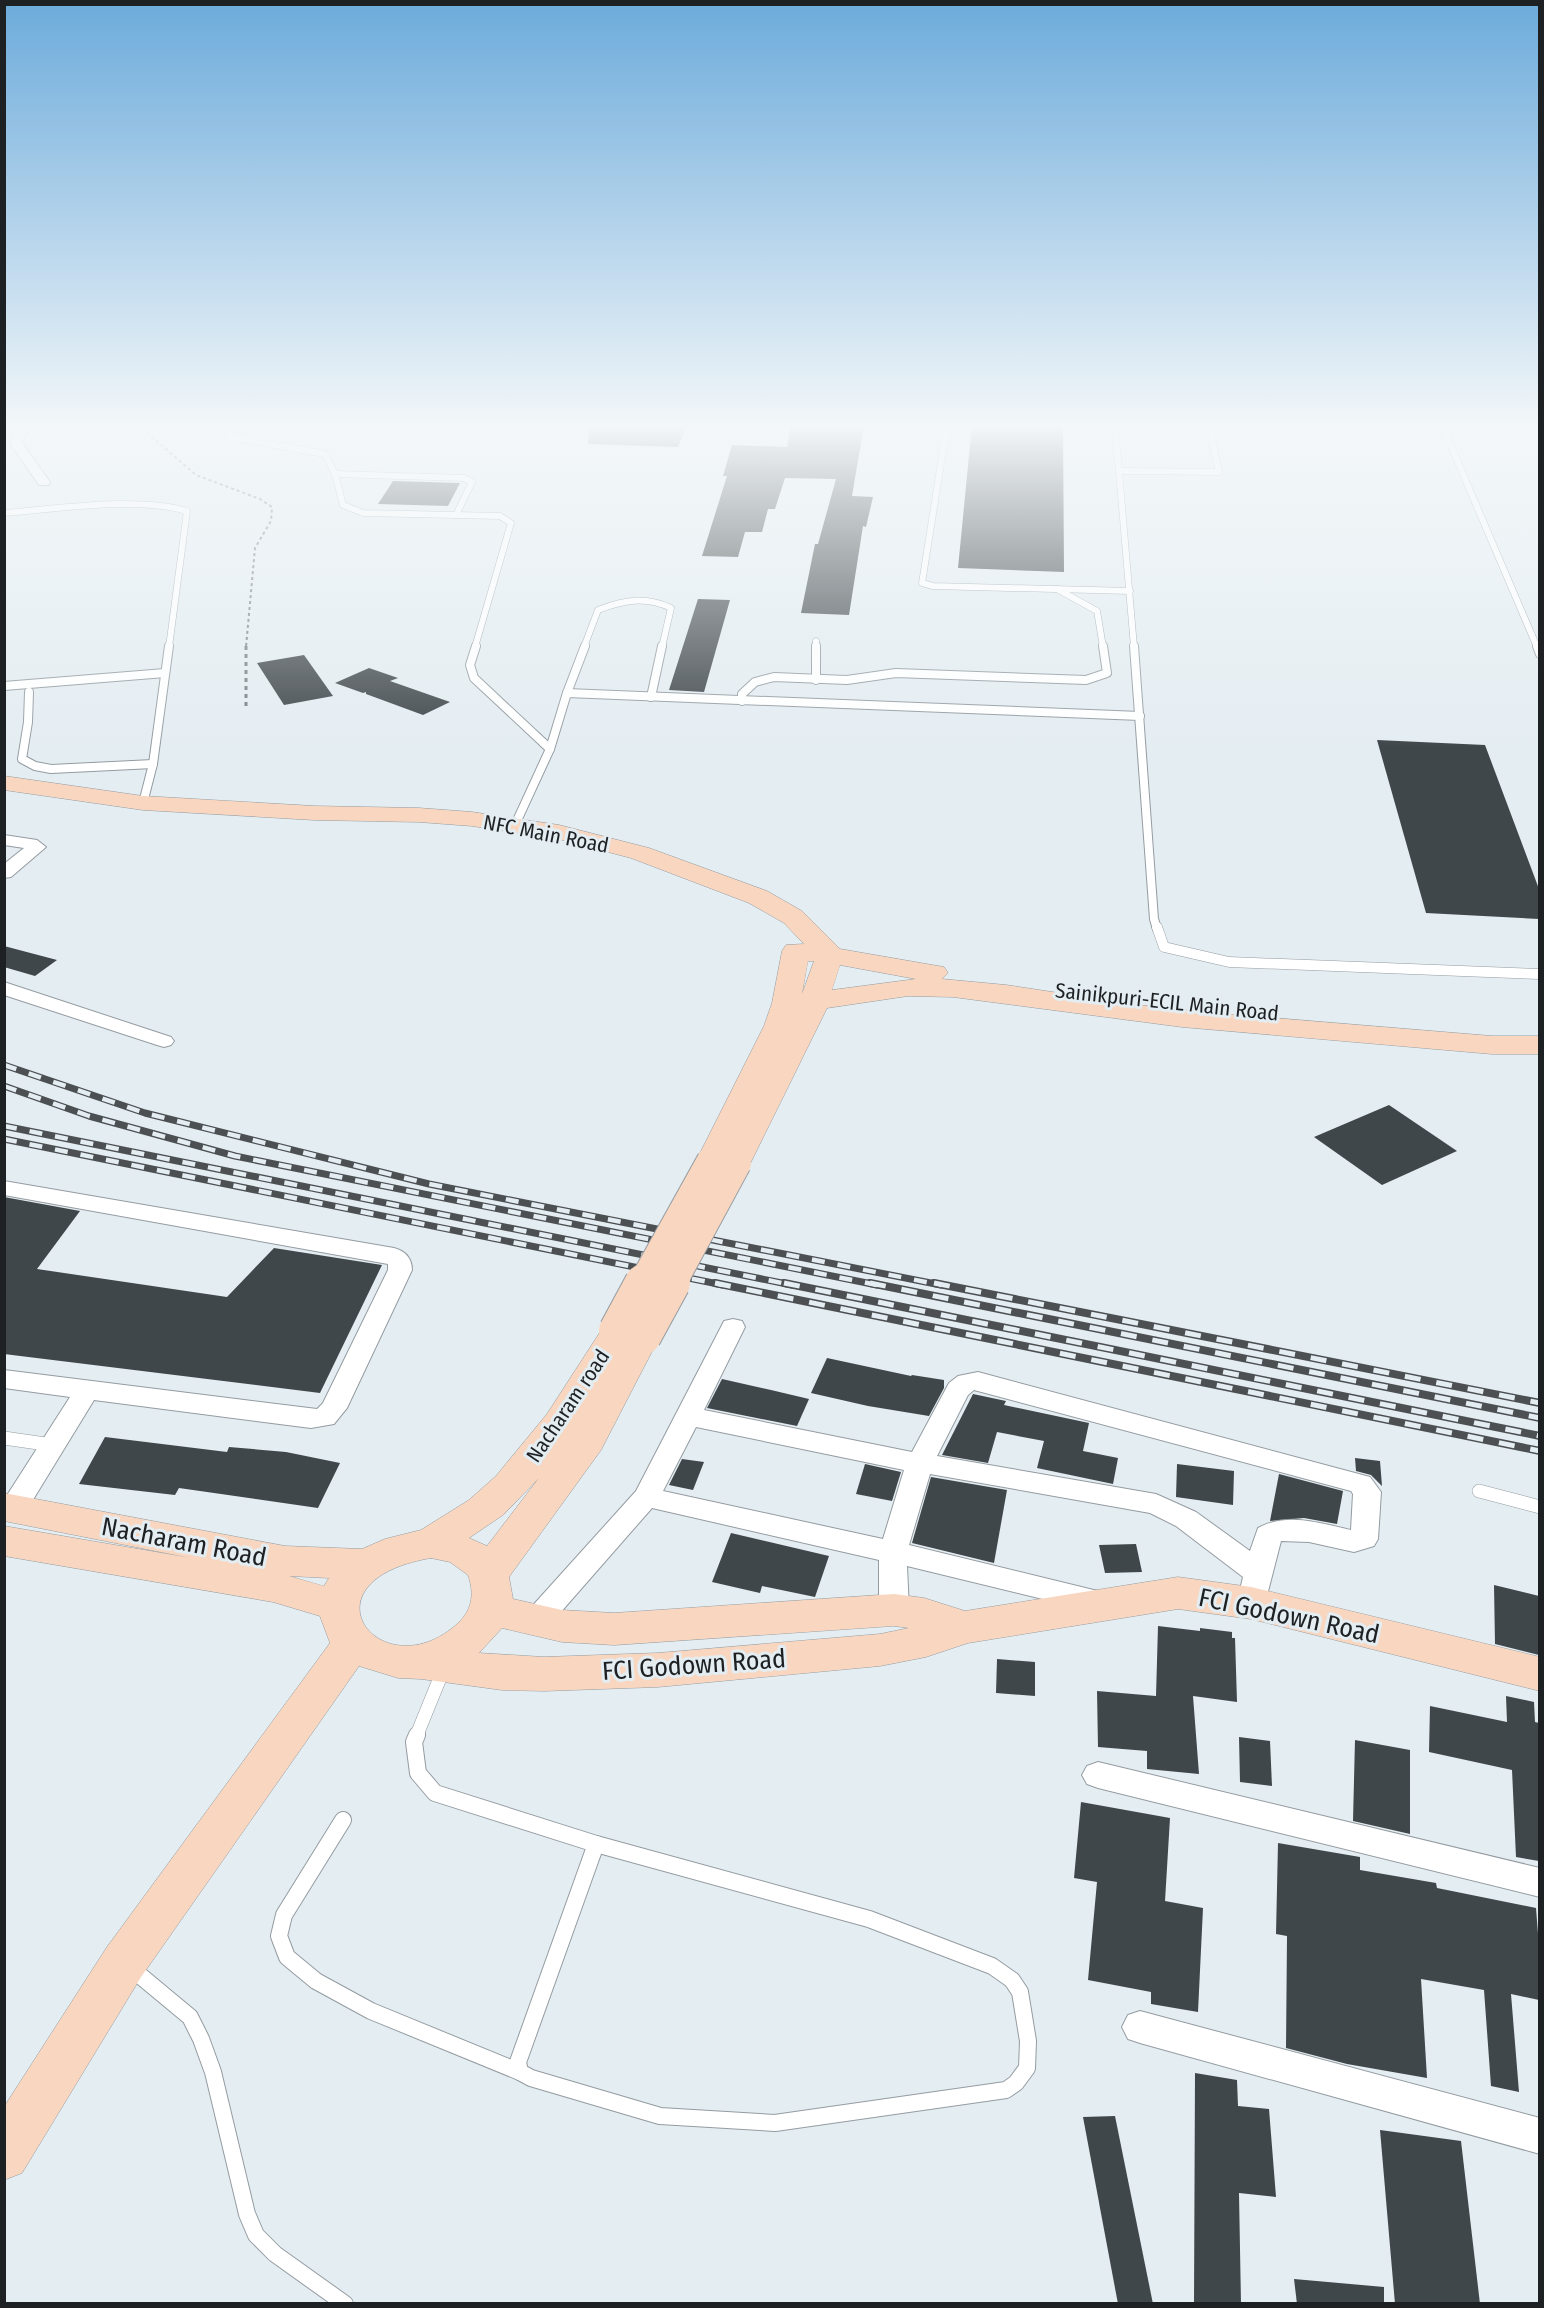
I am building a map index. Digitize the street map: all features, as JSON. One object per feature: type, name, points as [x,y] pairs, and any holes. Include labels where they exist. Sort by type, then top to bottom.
[{"type":"main road","name":"NFC Main Road","points":[[4,783],[143,803],[314,813],[419,815],[560,832],[640,853],[758,897],[794,917],[830,954]]},
{"type":"main road","name":"NFC Main Road","points":[[4,801],[72,812],[135,818],[385,824],[442,827],[510,836],[627,863],[697,885],[770,921],[795,951]]},
{"type":"main road","name":"Sainikpuri-ECIL Main Road","points":[[795,951],[830,954],[891,967],[1139,1000],[1459,1033],[1521,1032],[1539,1029]]},
{"type":"main road","points":[[795,951],[800,1002]]},
{"type":"main road","points":[[630,1334],[725,1161],[800,1002],[830,954]]},
{"type":"main road","name":"Sainikpuri-ECIL Main Road","points":[[800,1002],[877,990],[924,987],[972,989],[1137,1014],[1492,1045],[1539,1045]]},
{"type":"main road","name":"Nacharam road","points":[[430,1543],[488,1506],[525,1469],[630,1334]]},
{"type":"main road","name":"Nacharam road","points":[[490,1593],[504,1552],[588,1441],[630,1334]]},
{"type":"main road","name":"Nacharam Road","points":[[10,1522],[285,1561],[365,1564]]},
{"type":"main road","name":"Nacharam Road","points":[[10,1522],[273,1587],[345,1625]]},
{"type":"main road","points":[[4,2155],[124,1962],[345,1625],[343,1592],[353,1576],[365,1564],[387,1552],[430,1543],[466,1552],[482,1564],[490,1593],[471,1638],[433,1663],[386,1659],[345,1625]]},
{"type":"main road","name":"FCI Godown Road","points":[[433,1663],[502,1673],[658,1670],[880,1650],[926,1641],[965,1627],[1107,1603],[1178,1593],[1255,1588],[1539,1674]]},
{"type":"main road","name":"FCI Godown Road","points":[[490,1593],[536,1621],[562,1626],[614,1629],[894,1610],[924,1614],[965,1627]]},
{"type":"street","points":[[4,840],[32,844],[37,847],[4,873]]},
{"type":"street","points":[[4,988],[164,1041]]},
{"type":"street","points":[[4,1188],[394,1256],[400,1263],[400,1270],[334,1408],[325,1417],[311,1419],[86,1392],[4,1379]]},
{"type":"street","points":[[536,1621],[646,1497],[733,1327]]},
{"type":"street","points":[[894,1610],[893,1552],[920,1462],[958,1389],[967,1382],[978,1381],[1360,1484],[1365,1488],[1368,1492],[1364,1539],[1354,1541],[1287,1529],[1274,1530],[1268,1535],[1255,1588]]},
{"type":"street","points":[[10,1522],[52,1445],[86,1392]]},
{"type":"street","points":[[688,1416],[920,1462],[1156,1504],[1186,1519],[1255,1588]]},
{"type":"street","points":[[646,1497],[1107,1603]]},
{"type":"street","points":[[1098,1775],[1539,1883]]},
{"type":"street","points":[[1140,2027],[1539,2136]]},
{"type":"lane","points":[[143,803],[153,764],[184,533]]},
{"type":"lane","points":[[509,533],[470,665],[474,678],[550,749]]},
{"type":"lane","points":[[930,533],[922,583],[933,586],[1130,591]]},
{"type":"lane","points":[[1125,533],[1154,919],[1164,947],[1229,962],[1539,974]]},
{"type":"lane","points":[[1488,533],[1539,654]]},
{"type":"lane","points":[[742,701],[742,694],[754,682],[774,677],[816,680],[875,678],[896,673],[1086,680],[1107,673],[1097,611],[1057,589]]},
{"type":"lane","points":[[515,825],[550,749],[567,693],[598,610],[624,599],[658,602],[671,608],[651,697]]},
{"type":"lane","points":[[816,641],[816,680]]},
{"type":"lane","points":[[4,686],[165,674]]},
{"type":"lane","points":[[28,692],[28,722],[22,759],[35,766],[51,769],[153,764]]},
{"type":"lane","points":[[567,693],[1140,716]]},
{"type":"lane","points":[[4,1438],[52,1445]]},
{"type":"lane","points":[[1479,1491],[1539,1507]]},
{"type":"lane","points":[[343,1820],[284,1915],[279,1936],[287,1957],[316,1982],[371,2011],[520,2072],[531,2079],[660,2116],[775,2123],[1006,2090],[1020,2080],[1028,2065],[1030,2052],[1019,1990],[1007,1976],[992,1966],[869,1919],[596,1844],[435,1792],[418,1773],[414,1742],[433,1663]]},
{"type":"lane","points":[[520,2072],[518,2062],[596,1844]]},
{"type":"lane","points":[[124,1962],[190,2017],[213,2072],[247,2214],[256,2235],[275,2254],[345,2304]]},
{"type":"path","points":[[246,708],[246,642],[255,548],[264,533]]},
{"type":"building","points":[[709,533],[745,533],[738,557],[702,556]]},
{"type":"building","points":[[821,533],[862,533],[849,615],[801,613],[815,544],[818,544]]},
{"type":"building","points":[[961,533],[1064,533],[1064,572],[958,568]]},
{"type":"building","points":[[698,599],[730,600],[704,692],[669,690]]},
{"type":"building","points":[[304,655],[333,696],[284,705],[257,663]]},
{"type":"building","points":[[369,668],[398,678],[390,681],[450,702],[423,715],[366,694],[366,692],[335,683]]},
{"type":"building","points":[[1377,740],[1485,745],[1539,889],[1539,919],[1426,913]]},
{"type":"building","points":[[4,946],[57,960],[35,976],[4,967]]},
{"type":"building","points":[[1389,1105],[1457,1151],[1382,1185],[1314,1137]]},
{"type":"building","points":[[4,1197],[80,1211],[37,1269],[227,1297],[274,1248],[382,1265],[320,1393],[4,1354]]},
{"type":"building","points":[[827,1358],[911,1376],[944,1380],[944,1388],[929,1416],[868,1406],[811,1393]]},
{"type":"building","points":[[722,1379],[809,1399],[797,1426],[707,1408]]},
{"type":"building","points":[[973,1394],[1006,1401],[1004,1405],[1089,1423],[1083,1451],[1118,1458],[1113,1484],[1037,1468],[1044,1441],[997,1432],[988,1463],[942,1455]]},
{"type":"building","points":[[105,1437],[227,1452],[229,1447],[286,1452],[340,1463],[318,1508],[179,1488],[175,1495],[79,1484]]},
{"type":"building","points":[[1355,1458],[1380,1461],[1382,1486],[1371,1475],[1356,1471]]},
{"type":"building","points":[[682,1459],[704,1462],[693,1490],[669,1485]]},
{"type":"building","points":[[865,1464],[901,1472],[892,1501],[856,1494]]},
{"type":"building","points":[[1177,1464],[1234,1471],[1233,1505],[1176,1497]]},
{"type":"building","points":[[1279,1474],[1343,1491],[1337,1524],[1304,1518],[1270,1521]]},
{"type":"building","points":[[931,1477],[1007,1490],[994,1563],[912,1543]]},
{"type":"building","points":[[731,1533],[829,1556],[815,1597],[762,1586],[760,1593],[712,1582]]},
{"type":"building","points":[[1136,1544],[1142,1572],[1105,1573],[1099,1545]]},
{"type":"building","points":[[1494,1585],[1539,1596],[1539,1655],[1495,1644]]},
{"type":"building","points":[[1158,1626],[1232,1632],[1232,1638],[1235,1638],[1237,1702],[1193,1696],[1199,1774],[1147,1769],[1147,1751],[1098,1747],[1097,1691],[1156,1696]]},
{"type":"building","points":[[997,1659],[1035,1662],[1035,1696],[996,1693]]},
{"type":"building","points":[[1506,1696],[1534,1702],[1535,1722],[1539,1723],[1539,1861],[1516,1857],[1512,1770],[1429,1752],[1430,1706],[1507,1722]]},
{"type":"building","points":[[1239,1737],[1270,1741],[1272,1786],[1240,1782]]},
{"type":"building","points":[[1355,1740],[1410,1750],[1410,1834],[1353,1821]]},
{"type":"building","points":[[1081,1802],[1170,1818],[1165,1901],[1203,1908],[1198,2012],[1151,2004],[1151,1992],[1088,1980],[1097,1882],[1074,1878]]},
{"type":"building","points":[[1278,1843],[1360,1857],[1360,1870],[1436,1883],[1437,1888],[1536,1908],[1539,2000],[1511,1994],[1519,2092],[1491,2086],[1484,1990],[1421,1979],[1427,2078],[1347,2064],[1286,2048],[1287,1936],[1276,1934]]},
{"type":"building","points":[[1195,2073],[1237,2080],[1238,2106],[1269,2109],[1276,2197],[1239,2193],[1241,2304],[1194,2304]]},
{"type":"building","points":[[1115,2116],[1153,2304],[1118,2304],[1083,2117]]},
{"type":"building","points":[[1380,2130],[1461,2141],[1480,2304],[1395,2304]]},
{"type":"building","points":[[1294,2279],[1384,2287],[1384,2304],[1297,2304]]},
{"type":"railway","points":[[4,1065],[145,1113],[429,1184],[941,1285]]},
{"type":"railway","points":[[4,1086],[89,1116],[235,1156],[877,1285]]},
{"type":"railway","points":[[4,1126],[792,1285]]},
{"type":"railway","points":[[4,1139],[723,1285]]},
{"type":"railway","points":[[715,1283],[1540,1451]]},
{"type":"railway","points":[[784,1283],[1540,1436]]},
{"type":"railway","points":[[870,1283],[1540,1418]]},
{"type":"railway","points":[[934,1283],[1540,1403]]}]
